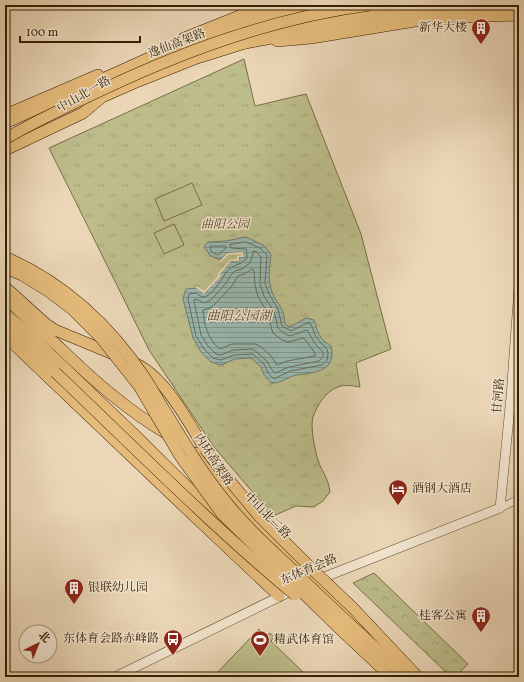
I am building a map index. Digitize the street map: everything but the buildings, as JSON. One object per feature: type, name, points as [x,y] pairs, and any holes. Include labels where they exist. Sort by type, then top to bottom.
[{"type":"main road","points":[[236,17],[250,5]]},
{"type":"main road","points":[[236,17],[266,5]]},
{"type":"main road","name":"中山北一路","points":[[5,115],[236,17],[288,5]]},
{"type":"main road","name":"逸仙高架路","points":[[5,122],[180,44],[265,17],[313,5]]},
{"type":"main road","name":"逸仙高架路","points":[[5,139],[29,125],[130,76],[229,37],[290,20],[335,10],[370,5]]},
{"type":"main road","name":"中山北一路","points":[[5,150],[83,113],[102,96],[197,58],[245,43],[284,28],[324,18],[409,5]]},
{"type":"main road","points":[[245,43],[390,16],[465,10],[519,9]]},
{"type":"main road","points":[[245,43],[310,38],[433,18],[519,15]]},
{"type":"main road","points":[[5,133],[88,99],[102,96]]},
{"type":"main road","name":"中山北一路","points":[[5,122],[30,105]]},
{"type":"main road","name":"内环高架路","points":[[5,257],[27,267],[54,283],[78,301],[98,320],[119,342],[146,378],[194,457],[232,510],[281,559],[407,677]]},
{"type":"main road","name":"内环高架路","points":[[5,268],[22,275],[48,291],[72,309],[101,338],[139,386],[180,456],[222,514],[391,677]]},
{"type":"main road","points":[[5,288],[55,330],[137,364],[161,383],[205,449],[259,516],[352,607],[419,677]]},
{"type":"main road","name":"中山北二路","points":[[5,297],[85,372],[113,396],[132,411],[198,456],[242,510],[315,581],[419,677]]},
{"type":"main road","points":[[5,314],[29,334],[135,435],[234,535],[387,677]]},
{"type":"main road","points":[[5,322],[15,334],[241,548],[274,578],[370,657]]},
{"type":"main road","points":[[5,336],[278,596]]},
{"type":"main road","points":[[192,514],[200,519],[221,525],[234,535]]},
{"type":"street","name":"甘河路","points":[[500,508],[511,398],[519,287]]},
{"type":"street","name":"东体育会路","points":[[115,677],[278,596],[500,508],[519,499]]},
{"type":"green space","name":"曲阳公园","points":[[244,59],[255,106],[306,94],[361,234],[391,349],[356,363],[360,387],[343,386],[334,389],[322,399],[315,412],[312,421],[314,445],[318,460],[328,482],[330,492],[323,501],[314,507],[296,506],[273,516],[214,447],[149,350],[49,148]]},
{"type":"green space","points":[[192,183],[202,205],[164,221],[155,199]]},
{"type":"green space","points":[[174,224],[184,245],[164,254],[154,233]]},
{"type":"green space","points":[[374,573],[468,664],[455,677],[451,677],[353,583]]},
{"type":"green space","name":"精武体育馆","points":[[259,629],[266,636],[270,633],[274,637],[271,641],[307,676],[311,673],[315,677],[213,677]]},
{"type":"water","name":"曲阳公园湖","points":[[246,237],[263,245],[271,254],[269,273],[270,287],[282,310],[285,324],[290,327],[306,318],[314,320],[321,338],[331,346],[331,361],[319,371],[294,376],[271,383],[264,375],[261,367],[251,358],[235,359],[221,365],[211,362],[201,352],[193,338],[183,299],[186,289],[197,288],[204,294],[231,261],[239,261],[239,257],[244,257],[243,252],[227,253],[220,260],[211,256],[204,247],[208,242],[226,241]]},
{"type":"pier","points":[[243,252],[244,257],[239,257],[239,261],[231,261],[220,274],[221,276],[204,294],[195,287],[198,287],[204,291],[230,260],[237,259],[237,256],[242,255],[228,255],[221,262],[219,262],[227,253]]},
{"type":"place","name":"新华大楼","points":[[481,45]]},
{"type":"place","name":"酒钢大酒店","points":[[398,506]]},
{"type":"place","name":"银联幼儿园","points":[[74,605]]},
{"type":"place","name":"桂客公寓","points":[[481,633]]},
{"type":"place","name":"东体育会路赤峰路","points":[[173,656]]},
{"type":"place","name":"精武体育馆","points":[[260,657]]}]
